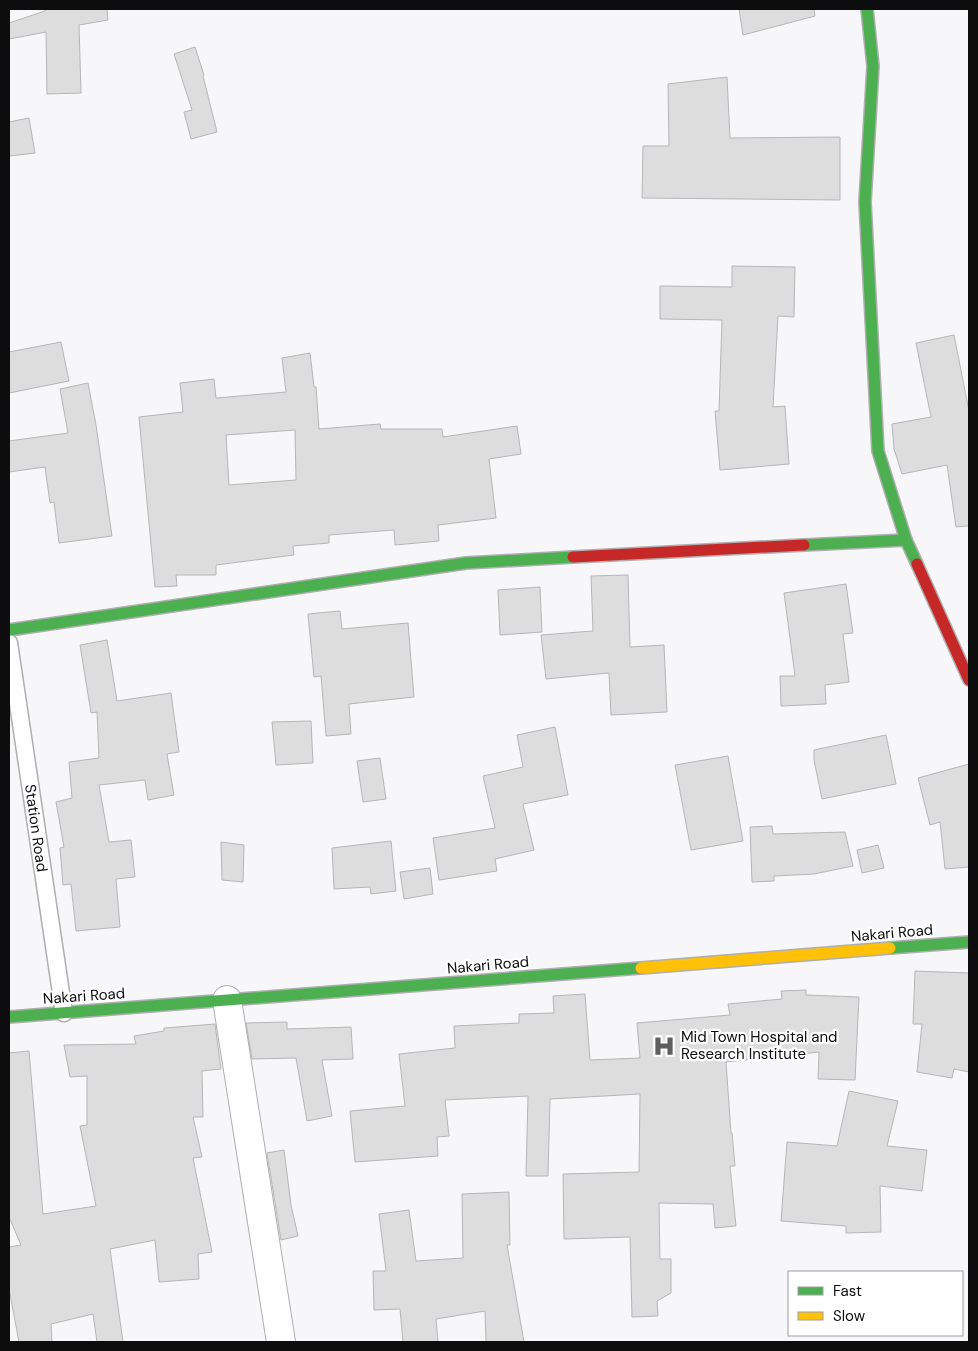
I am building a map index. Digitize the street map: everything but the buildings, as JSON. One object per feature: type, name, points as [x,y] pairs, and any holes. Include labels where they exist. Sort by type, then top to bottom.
[{"type":"street","points":[[867,9],[873,66],[866,202],[878,451],[906,540],[969,680]]},
{"type":"street","points":[[9,630],[466,563],[906,540]]},
{"type":"street","name":"Nakari Road","points":[[9,1017],[969,942]]},
{"type":"street","points":[[227,1000],[281,1342]]},
{"type":"lane","name":"Station Road","points":[[9,643],[64,1013]]},
{"type":"traffic: fast","points":[[867,9],[873,66],[865,202],[878,451],[906,540],[917,564]]},
{"type":"traffic: fast","points":[[804,545],[906,540]]},
{"type":"traffic: fast","points":[[9,630],[466,563],[573,557]]},
{"type":"traffic: fast","points":[[890,948],[969,942]]},
{"type":"traffic: fast","points":[[9,1017],[641,968]]},
{"type":"traffic: slow","points":[[641,968],[890,948]]},
{"type":"traffic: jam","points":[[573,557],[804,545]]},
{"type":"traffic: jam","points":[[917,564],[969,680]]},
{"type":"place","name":"Mid Town Hospital and Research Institute","points":[[664,1046]]}]
